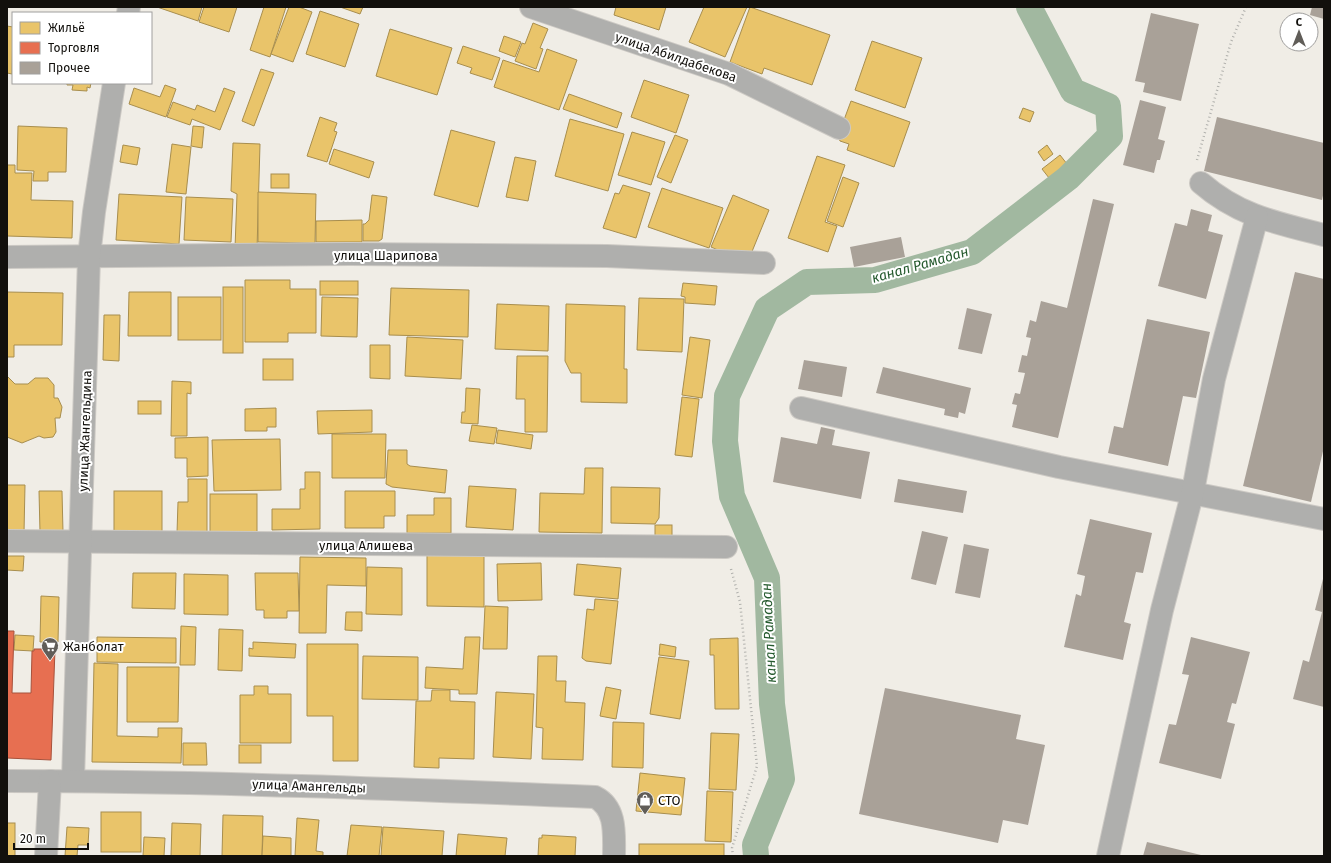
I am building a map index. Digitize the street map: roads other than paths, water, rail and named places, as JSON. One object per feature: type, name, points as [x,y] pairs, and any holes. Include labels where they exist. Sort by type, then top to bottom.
[{"type":"street","name":"улица Абилдабекова","points":[[531,7],[729,74],[839,128]]},
{"type":"street","name":"улица Жангельдина","points":[[73,780],[82,543],[89,257],[94,212],[114,84]]},
{"type":"street","points":[[1201,183],[1219,199],[1257,218],[1324,235]]},
{"type":"street","points":[[1108,856],[1162,610],[1193,492],[1214,380],[1257,218]]},
{"type":"street","name":"улица Шарипова","points":[[7,257],[350,254],[607,256],[764,263]]},
{"type":"street","points":[[801,408],[1060,467],[1324,518]]},
{"type":"street","name":"улица Алишева","points":[[7,541],[82,543],[726,547]]},
{"type":"street","name":"улица Амангельды","points":[[7,781],[73,780],[336,787],[595,797],[607,806],[612,816],[614,856]]},
{"type":"street","points":[[46,856],[50,781]]},
{"type":"waterway","name":"канал Рамадан","points":[[756,856],[755,845],[782,779],[772,704],[767,578],[732,496],[725,441],[727,396],[767,309],[807,282],[875,280],[972,252],[1068,178],[1110,136],[1108,106],[1073,91],[1029,7]]},
{"type":"place","name":"Жанболат","points":[[50,661]]},
{"type":"place","name":"СТО","points":[[645,815]]}]
